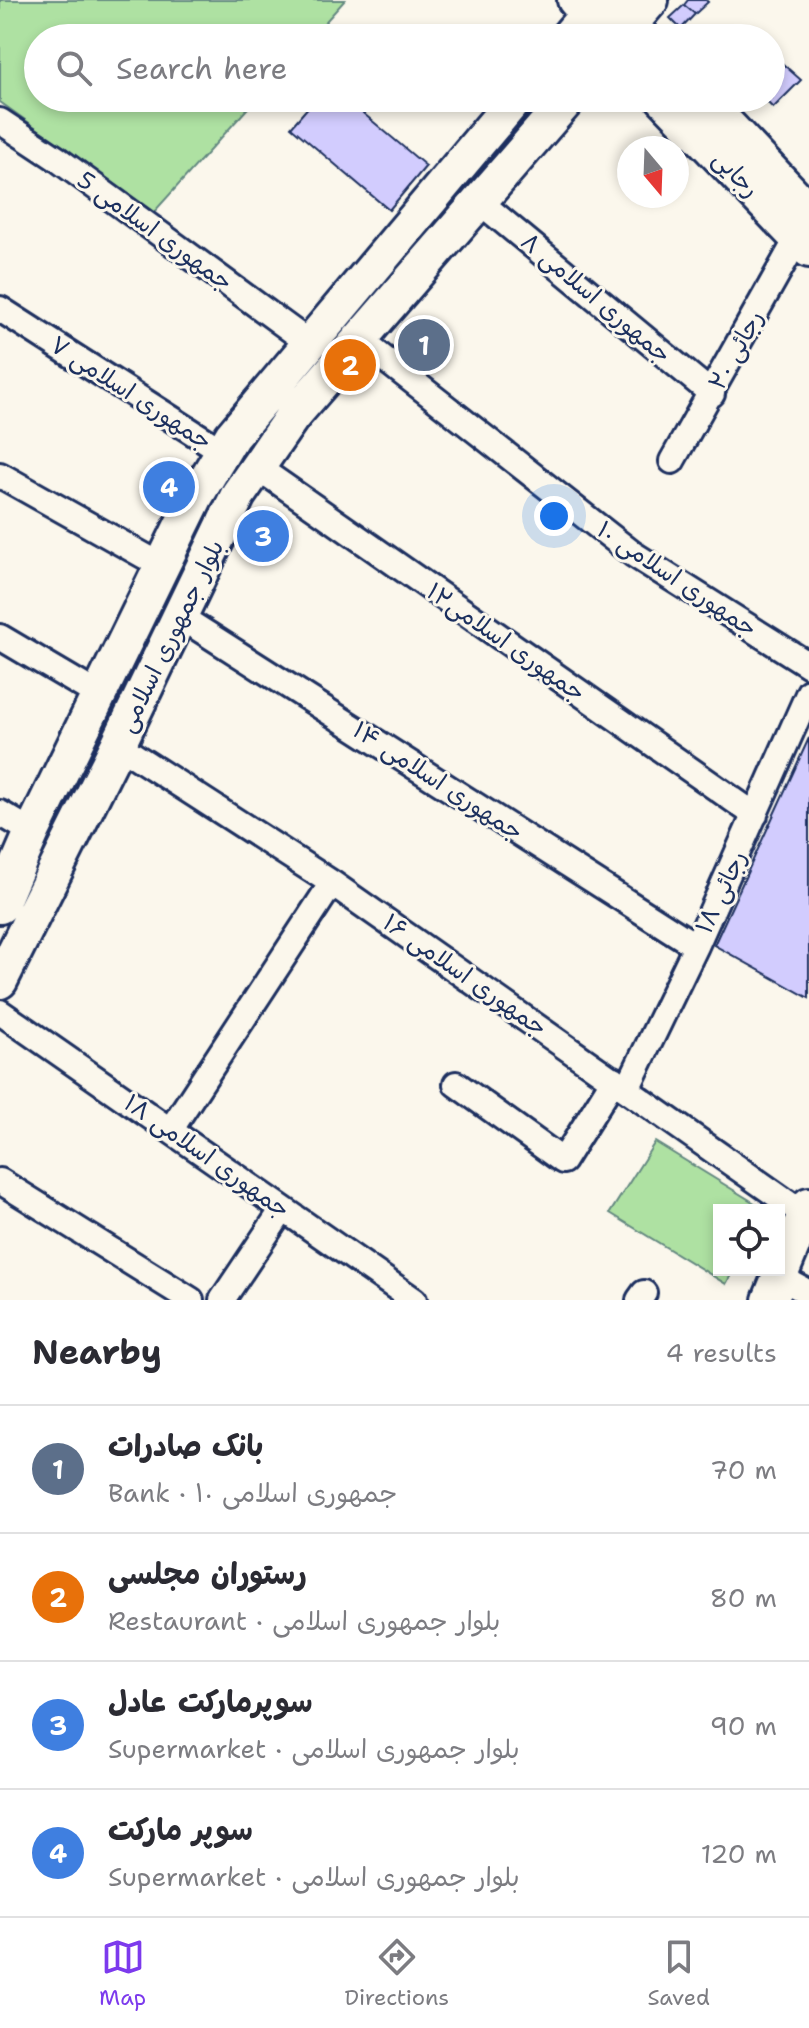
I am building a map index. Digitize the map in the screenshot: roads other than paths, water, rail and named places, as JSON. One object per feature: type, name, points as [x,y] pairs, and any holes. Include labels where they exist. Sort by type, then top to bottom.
[{"type":"main road","name":"بلوار جمهوری اسلامی","points":[[0,906],[32,832],[196,496],[222,451],[504,112]]},
{"type":"main road","name":"بلوار جمهوری اسلامی","points":[[0,981],[238,495],[292,417],[559,112]]},
{"type":"main road","name":"رجایی","points":[[678,112],[805,233]]},
{"type":"main road","name":"رجایی","points":[[713,112],[805,233]]},
{"type":"main road","points":[[786,1290],[807,1210]]},
{"type":"street","name":"جمهوری اسلامی 5","points":[[0,121],[56,158],[309,343]]},
{"type":"street","name":"جمهوری اسلامی ۸","points":[[480,202],[712,394]]},
{"type":"street","name":"رجائی ۲۰","points":[[672,461],[805,233]]},
{"type":"street","name":"جمهوری اسلامی ۷","points":[[0,309],[222,451]]},
{"type":"street","name":"جمهوری اسلامی ۱۰","points":[[359,339],[633,554],[809,665]]},
{"type":"street","name":"جمهوری اسلامی۱۲","points":[[257,467],[755,815]]},
{"type":"street","points":[[0,475],[164,567]]},
{"type":"street","name":"جمهوری اسلامی ۱۴","points":[[179,616],[696,946]]},
{"type":"street","points":[[0,637],[100,696]]},
{"type":"street","name":"رجائی ۱۸","points":[[456,1084],[563,1161],[620,1084],[696,946],[809,692]]},
{"type":"street","name":"جمهوری اسلامی ۱۶","points":[[118,745],[332,883],[807,1210]]},
{"type":"street","points":[[0,813],[32,832]]},
{"type":"street","points":[[171,1129],[332,883]]},
{"type":"street","name":"جمهوری اسلامی ۱۸","points":[[0,1012],[414,1300]]},
{"type":"street","points":[[0,1181],[191,1300]]},
{"type":"street","points":[[222,1300],[283,1209]]},
{"type":"place","name":"بانک صادرات","points":[[424,345]]},
{"type":"place","name":"رستوران مجلسی","points":[[350,365]]},
{"type":"place","name":"سوپر مارکت","points":[[169,487]]},
{"type":"place","name":"سوپرمارکت عادل","points":[[263,536]]}]
